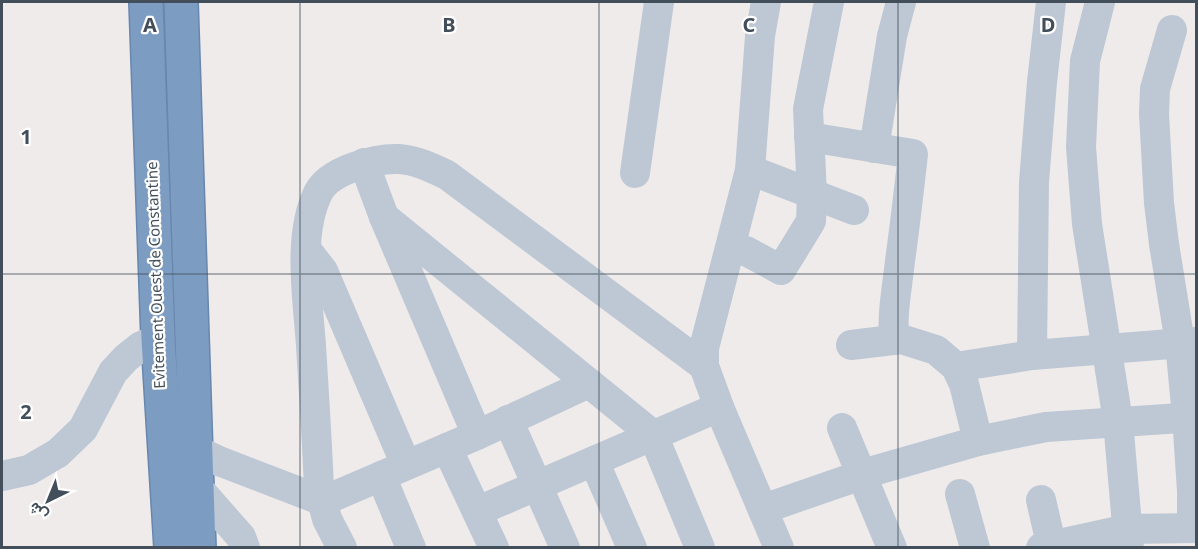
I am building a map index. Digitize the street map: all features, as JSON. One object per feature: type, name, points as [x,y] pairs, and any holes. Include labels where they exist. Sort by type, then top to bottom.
[{"type":"highway","name":"Evitement Ouest de Constantine","points":[[146,2],[158,339],[171,548]]},
{"type":"highway","points":[[181,2],[199,548]]},
{"type":"street","points":[[635,173],[659,2]]},
{"type":"street","points":[[766,2],[760,36],[750,170],[704,348],[704,366],[719,407],[780,548]]},
{"type":"street","points":[[746,250],[781,270],[811,221],[808,109],[829,2]]},
{"type":"street","points":[[874,148],[892,36],[901,2]]},
{"type":"street","points":[[1032,355],[1034,182],[1041,82],[1051,2]]},
{"type":"street","points":[[1100,2],[1085,61],[1081,147],[1087,224],[1118,421],[1128,538]]},
{"type":"street","points":[[1041,500],[1048,547],[1194,528],[1188,343],[1161,224],[1154,114],[1155,89],[1172,30]]},
{"type":"street","points":[[809,137],[913,154],[894,295],[892,317],[894,340]]},
{"type":"street","points":[[342,548],[327,519],[320,488],[305,258],[310,212],[319,190],[337,175],[364,163],[399,159],[423,164],[447,175],[704,366]]},
{"type":"street","points":[[364,163],[384,217],[477,435]]},
{"type":"street","points":[[750,170],[854,210]]},
{"type":"street","points":[[384,217],[653,435],[700,548]]},
{"type":"street","points":[[306,249],[323,271],[393,471],[411,548]]},
{"type":"street","points":[[2,476],[29,470],[58,453],[83,429],[113,372],[141,346],[158,339]]},
{"type":"street","points":[[851,345],[901,339],[936,350],[956,368],[964,384],[978,441]]},
{"type":"street","points":[[956,368],[1032,355],[1188,343]]},
{"type":"street","points":[[196,450],[323,501],[477,435],[589,383]]},
{"type":"street","points":[[478,511],[719,407]]},
{"type":"street","points":[[763,509],[861,475],[978,441],[1046,427],[1192,416]]},
{"type":"street","points":[[508,420],[539,485],[565,548]]},
{"type":"street","points":[[842,428],[892,548]]},
{"type":"street","points":[[447,448],[494,548]]},
{"type":"street","points":[[594,461],[632,548]]},
{"type":"street","points":[[197,487],[241,537],[245,548]]},
{"type":"street","points":[[960,494],[975,548]]}]
